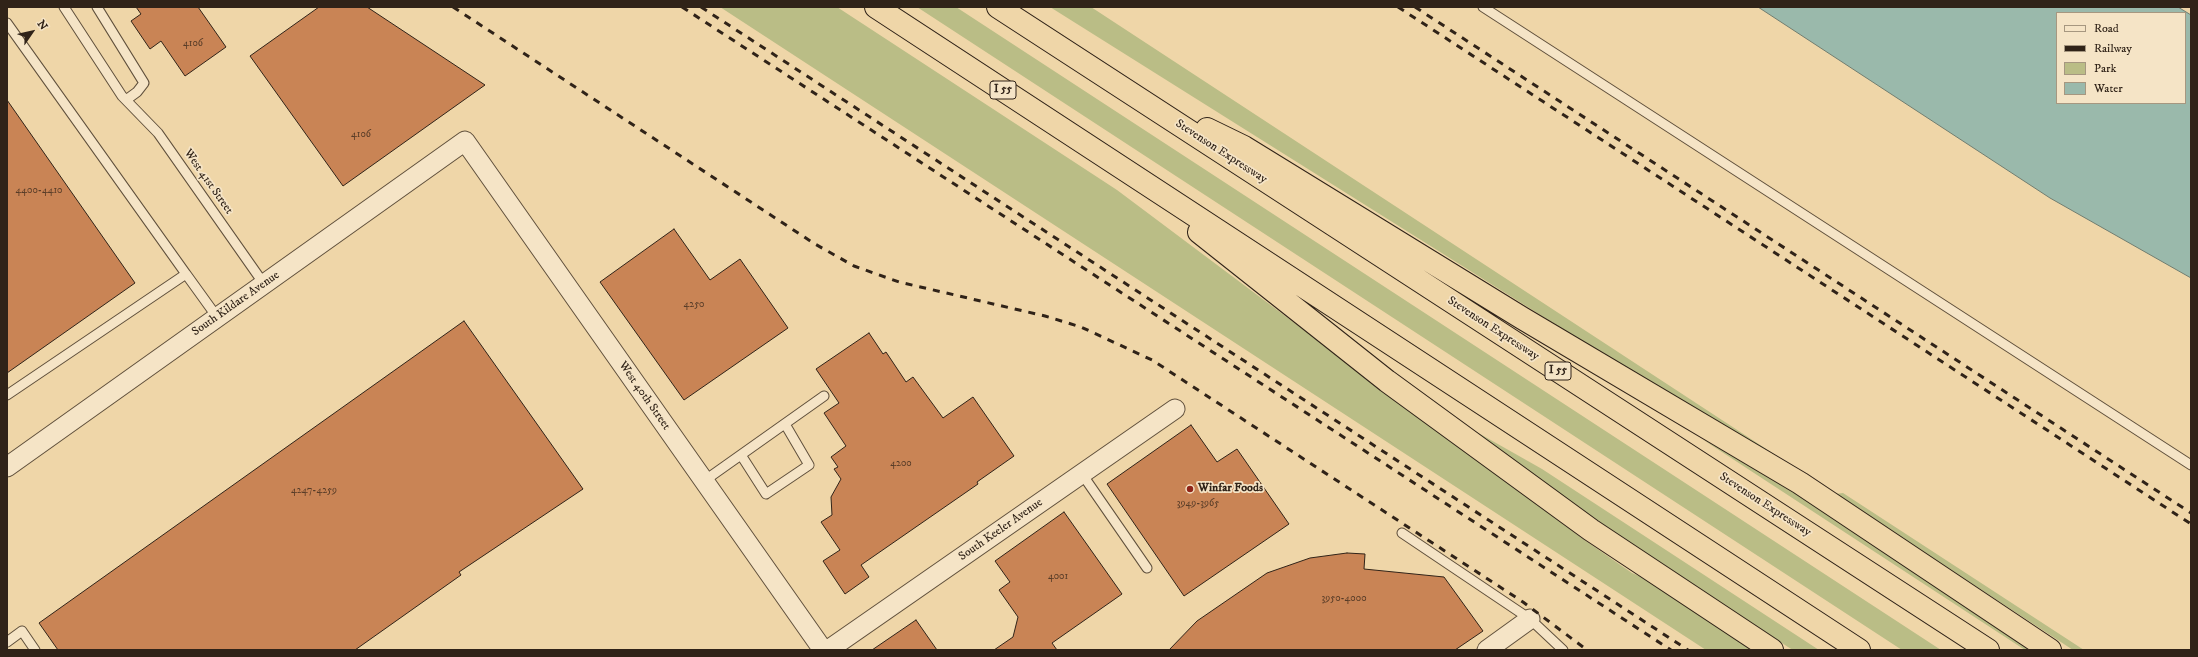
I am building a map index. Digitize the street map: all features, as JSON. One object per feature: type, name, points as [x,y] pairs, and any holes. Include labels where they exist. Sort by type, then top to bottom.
[{"type":"highway","name":"I 55","points":[[876,7],[1859,650]]},
{"type":"highway","name":"Stevenson Expressway","points":[[998,7],[1988,650]]},
{"type":"highway","points":[[1128,92],[1244,147],[1536,326],[1800,483],[2043,647]]},
{"type":"highway","points":[[1131,174],[1228,257],[1387,381],[1591,530],[1772,650]]},
{"type":"street","name":"South Kildare Avenue","points":[[7,467],[465,141]]},
{"type":"street","name":"West 40th Street","points":[[465,141],[824,650]]},
{"type":"street","name":"South Keeler Avenue","points":[[828,650],[1175,409]]},
{"type":"street","points":[[1486,650],[1530,619]]},
{"type":"lane","name":"West 41st Street","points":[[64,7],[126,100],[158,133],[264,284]]},
{"type":"lane","points":[[97,7],[144,83],[137,92],[126,100]]},
{"type":"lane","points":[[1483,7],[2191,465]]},
{"type":"lane","points":[[7,23],[217,317]]},
{"type":"lane","points":[[7,395],[186,274]]},
{"type":"lane","points":[[704,481],[824,396]]},
{"type":"lane","points":[[741,455],[766,494],[809,465],[784,424]]},
{"type":"lane","points":[[1082,474],[1147,568]]},
{"type":"lane","points":[[1402,533],[1530,619],[1563,650]]},
{"type":"lane","points":[[7,642],[22,631],[36,650]]},
{"type":"green space","points":[[720,7],[837,7],[1117,190],[1583,539],[1632,573],[1644,578],[1752,650],[1706,650]]},
{"type":"green space","points":[[917,7],[956,7],[1941,650],[1902,650]]},
{"type":"green space","points":[[1050,7],[1091,7],[1835,494],[1628,370]]},
{"type":"green space","points":[[1466,426],[1542,469],[1819,650],[1793,650],[1788,647],[1526,473]]},
{"type":"green space","points":[[1702,439],[1786,486],[2029,650],[2025,650]]},
{"type":"green space","points":[[1843,493],[2084,650],[2073,650],[1835,494]]},
{"type":"water","points":[[1758,7],[2178,7],[2191,15],[2191,278],[2050,198]]},
{"type":"building","points":[[136,7],[198,7],[226,47],[185,76],[161,41],[150,49],[131,21],[141,14]]},
{"type":"building","points":[[319,7],[367,7],[485,85],[343,186],[250,56]]},
{"type":"building","points":[[7,100],[135,283],[7,373]]},
{"type":"building","points":[[674,229],[710,280],[740,259],[788,328],[684,400],[600,282]]},
{"type":"building","points":[[464,321],[583,489],[459,572],[461,575],[355,650],[58,650],[39,623]]},
{"type":"building","points":[[869,333],[883,354],[886,352],[906,382],[913,377],[943,418],[973,397],[1014,456],[977,482],[978,484],[861,565],[869,577],[845,594],[823,561],[840,550],[821,522],[832,515],[831,497],[841,479],[834,469],[838,467],[831,457],[846,446],[824,413],[839,403],[816,369]]},
{"type":"building","points":[[1191,425],[1217,462],[1237,449],[1289,524],[1184,596],[1107,484]]},
{"type":"building","points":[[1064,512],[1122,594],[1052,643],[1057,650],[994,650],[1013,637],[1018,617],[999,590],[1010,582],[995,561]]},
{"type":"building","points":[[1347,553],[1365,554],[1364,569],[1444,577],[1483,631],[1455,650],[1169,650],[1197,621],[1267,573],[1310,558]]},
{"type":"building","points":[[916,620],[937,650],[872,650]]},
{"type":"railway","points":[[453,7],[815,244],[854,266],[899,282],[1045,316],[1081,327],[1152,360],[1523,602],[1587,650]]},
{"type":"railway","points":[[682,7],[1671,650]]},
{"type":"railway","points":[[701,7],[1688,650]]},
{"type":"railway","points":[[1398,7],[2191,524]]},
{"type":"railway","points":[[1415,7],[2191,513]]},
{"type":"place","name":"Winfar Foods","points":[[1190,489]]}]
